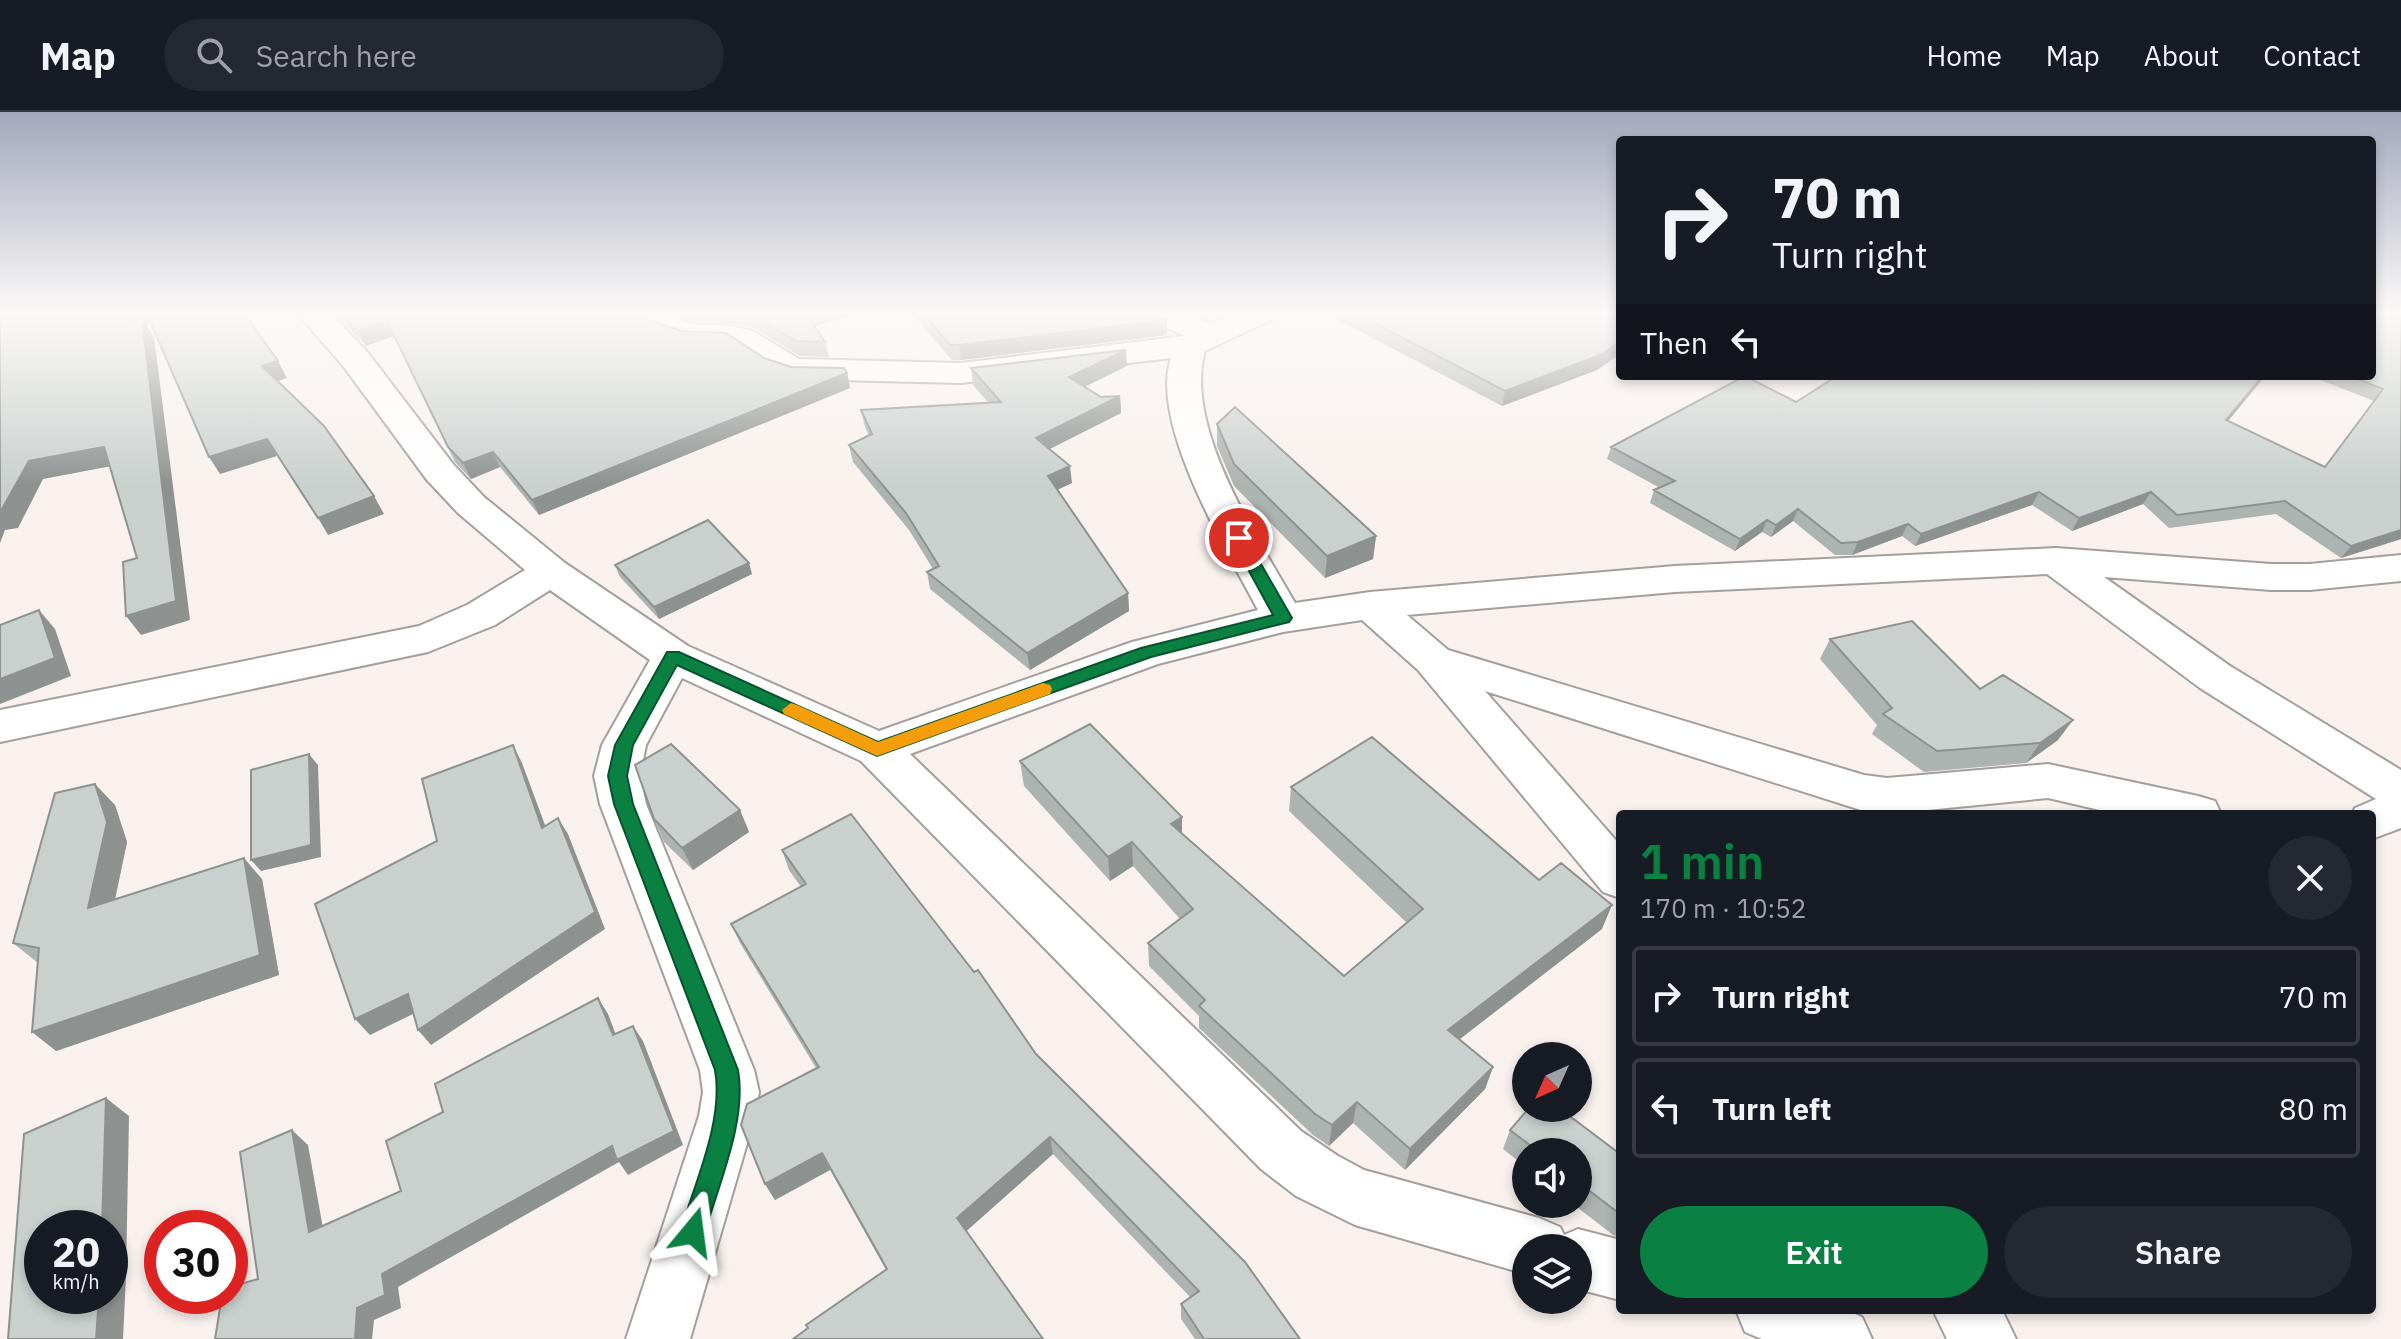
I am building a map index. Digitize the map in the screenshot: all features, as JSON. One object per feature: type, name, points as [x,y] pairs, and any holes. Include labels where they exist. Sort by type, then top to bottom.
[{"type":"street","points":[[364,370],[440,472],[471,505],[551,572],[673,656],[877,749],[1281,1150],[1317,1176],[1355,1196],[1512,1240]]},
{"type":"street","points":[[848,370],[961,373],[982,370]]},
{"type":"street","points":[[1183,370],[1192,438],[1224,512],[1283,618]]},
{"type":"street","points":[[877,749],[1147,652],[1283,618],[1370,605],[1675,579],[2056,561],[2271,577],[2310,577],[2401,568]]},
{"type":"street","points":[[2056,561],[2215,677],[2401,792]]},
{"type":"street","points":[[0,726],[428,638],[481,615],[551,572]]},
{"type":"street","points":[[1370,605],[1433,660],[1616,873]]},
{"type":"street","points":[[658,1339],[723,1130],[731,1092],[727,1070],[623,804],[617,776],[624,745],[673,656]]},
{"type":"street","points":[[1433,660],[1864,793],[1887,796],[2048,781],[2180,810]]},
{"type":"street","points":[[2376,819],[2401,808]]},
{"type":"street","points":[[1592,1263],[1616,1269]]},
{"type":"street","points":[[1768,1314],[1777,1339]]},
{"type":"street","points":[[1777,1314],[1840,1339]]},
{"type":"street","points":[[1967,1314],[1984,1339]]},
{"type":"building","points":[[0,370],[148,370],[176,601],[126,616],[123,562],[137,558],[104,447],[29,461],[0,509]]},
{"type":"building","points":[[171,370],[266,370],[324,426],[374,496],[318,518],[267,439],[209,457]]},
{"type":"building","points":[[411,370],[845,370],[847,373],[532,500],[493,452],[463,463],[448,447]]},
{"type":"building","points":[[973,370],[1083,370],[1069,377],[1101,397],[1120,396],[1036,438],[1070,466],[1048,476],[1128,593],[1027,653],[927,572],[939,566],[906,513],[849,445],[872,434],[861,410],[1001,402]]},
{"type":"building","points":[[1465,370],[1560,370],[1505,391]]},
{"type":"building","points":[[2376,370],[2401,370],[2401,530],[2351,546],[2285,501],[2177,515],[2151,492],[2079,518],[2039,492],[1921,534],[1908,524],[1858,542],[1841,543],[1798,509],[1776,525],[1767,520],[1740,539],[1654,490],[1675,481],[1611,447],[1737,380],[1753,380],[1796,402],[1831,380],[2260,380],[2226,420],[2325,467],[2383,389],[2360,380],[2376,380]]},
{"type":"building","points":[[1235,407],[1376,536],[1327,556],[1234,464],[1217,424]]},
{"type":"building","points":[[708,520],[749,563],[654,607],[615,565]]},
{"type":"building","points":[[39,610],[55,658],[0,679],[0,625]]},
{"type":"building","points":[[1912,621],[1980,689],[2003,675],[2073,720],[2040,743],[1937,751],[1883,714],[1892,708],[1830,639]]},
{"type":"building","points":[[1090,724],[1182,817],[1171,824],[1344,976],[1423,909],[1291,787],[1372,737],[1539,880],[1561,863],[1612,905],[1448,1030],[1493,1067],[1410,1149],[1357,1102],[1332,1125],[1315,1114],[1199,1006],[1205,1000],[1148,943],[1193,909],[1132,842],[1108,857],[1020,761]]},
{"type":"building","points":[[671,744],[740,810],[682,848],[654,819],[635,765]]},
{"type":"building","points":[[513,745],[542,828],[558,818],[595,912],[418,1030],[408,994],[355,1019],[315,904],[437,841],[422,779]]},
{"type":"building","points":[[309,754],[311,845],[251,860],[251,770]]},
{"type":"building","points":[[95,784],[107,822],[88,908],[244,858],[260,955],[32,1032],[39,948],[13,943],[55,793]]},
{"type":"building","points":[[851,814],[974,972],[978,970],[1036,1054],[1245,1262],[1300,1339],[1204,1339],[1181,1304],[1199,1291],[1050,1137],[957,1218],[1043,1339],[793,1339],[808,1328],[806,1325],[887,1269],[822,1153],[765,1184],[741,1125],[747,1104],[819,1067],[731,924],[806,884],[782,850]]},
{"type":"building","points":[[598,998],[613,1035],[633,1026],[674,1131],[617,1160],[612,1146],[382,1274],[385,1295],[357,1308],[355,1339],[215,1339],[219,1314],[248,1314],[248,1282],[258,1279],[240,1152],[292,1130],[309,1232],[401,1191],[386,1141],[443,1112],[435,1084]]},
{"type":"building","points":[[106,1098],[103,1210],[24,1210],[24,1314],[98,1314],[96,1339],[8,1339],[24,1134]]},
{"type":"building","points":[[1517,1122],[1578,1122],[1616,1151],[1616,1211],[1592,1193],[1592,1138],[1521,1138],[1510,1130]]},
{"type":"slow traffic","points":[[791,710],[877,749],[1043,689]]},
{"type":"route","points":[[693,1232],[727,1116],[731,1092],[727,1070],[623,804],[617,776],[624,745],[673,656],[877,749],[1147,652],[1283,618],[1239,538]]}]
